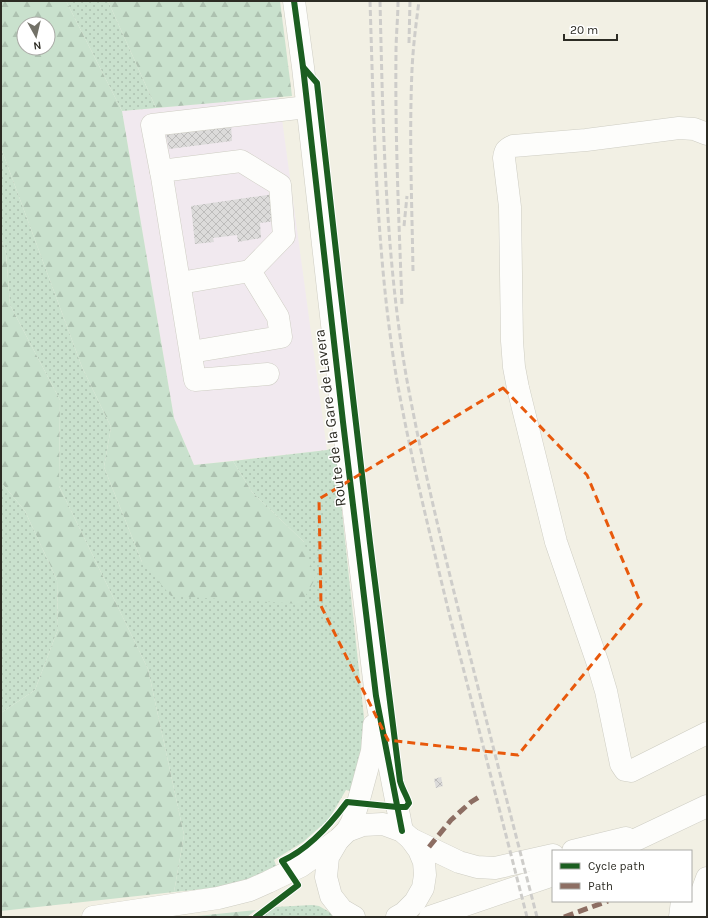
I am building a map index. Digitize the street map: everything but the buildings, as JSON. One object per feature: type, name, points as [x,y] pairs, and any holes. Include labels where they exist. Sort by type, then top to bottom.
[{"type":"street","name":"Route de la Gare de Lavera","points":[[294,1],[376,696],[407,835]]},
{"type":"street","points":[[268,374],[195,380],[180,283],[152,125],[307,107]]},
{"type":"street","points":[[707,134],[694,129],[679,128],[586,140],[513,146],[508,148],[505,152],[504,158],[510,207],[512,341],[514,367],[518,388],[556,542],[606,691],[621,764],[625,770],[631,771],[707,733]]},
{"type":"street","points":[[161,171],[241,161],[280,185],[284,236],[250,271],[180,283]]},
{"type":"street","points":[[191,352],[281,337],[278,317],[250,271]]},
{"type":"street","name":"Route de la Gare de Lavera","points":[[354,917],[342,910],[331,896],[326,877],[328,857],[352,822],[358,803],[372,751],[376,696]]},
{"type":"street","points":[[614,850],[707,806]]},
{"type":"street","points":[[93,917],[218,898],[250,890],[301,866],[343,835],[363,825],[383,824],[459,862],[477,867],[495,868],[552,855]]},
{"type":"street","points":[[576,850],[655,830]]},
{"type":"street","points":[[397,917],[416,902],[423,888],[425,875],[424,862],[419,850],[407,835]]},
{"type":"street","points":[[692,880],[707,866]]},
{"type":"street","points":[[430,917],[552,875]]},
{"type":"street","points":[[697,917],[700,897],[707,878]]},
{"type":"street","points":[[680,917],[682,902]]},
{"type":"highlighted area","points":[[503,388],[587,475],[641,604],[518,755],[388,740],[321,606],[319,499]]},
{"type":"shaded area","points":[[279,97],[327,450],[194,465],[174,418],[122,111]]},
{"type":"green space","points":[[1,1],[66,1],[122,111],[174,418],[194,465],[233,461],[252,492],[304,542],[315,579],[301,604],[171,596],[142,562],[104,467],[111,427],[82,367],[1,148]]},
{"type":"green space","points":[[66,1],[108,1],[156,108],[122,111]]},
{"type":"green space","points":[[108,1],[280,1],[292,96],[156,108]]},
{"type":"green space","points":[[1,148],[82,367],[111,427],[104,467],[142,562],[304,542],[252,492],[233,461],[327,450],[335,447],[364,717],[360,761],[353,792],[346,790],[329,819],[303,842],[274,860],[277,868],[253,879],[222,887],[174,892],[184,835],[148,669],[59,486],[60,400],[10,305],[6,253],[1,238]]},
{"type":"green space","points":[[1,238],[6,253],[10,305],[60,400],[59,486],[148,669],[184,835],[174,892],[1,911],[1,713],[35,690],[58,629],[57,580],[25,511],[1,482]]},
{"type":"green space","points":[[1,482],[25,511],[57,580],[58,629],[35,690],[1,713]]},
{"type":"green space","points":[[319,906],[338,917],[262,917],[275,907]]},
{"type":"green space","points":[[256,910],[247,917],[187,917]]},
{"type":"railway","points":[[370,1],[380,235],[389,328],[396,375],[414,465],[449,613],[527,917]]},
{"type":"railway","points":[[380,1],[384,142],[389,235],[399,328],[406,375],[423,461],[443,547],[537,917]]},
{"type":"railway","points":[[398,1],[396,46],[396,116],[402,305]]},
{"type":"railway","points":[[409,43],[410,1]]},
{"type":"railway","points":[[413,271],[411,95],[413,53],[419,1]]},
{"type":"railway","points":[[404,226],[407,196]]},
{"type":"marked path","points":[[429,847],[451,820],[471,802],[482,795]]},
{"type":"marked path","points":[[564,917],[605,902]]},
{"type":"cycle path","points":[[294,1],[303,67],[376,696],[402,831]]},
{"type":"cycle path","points":[[256,917],[298,885],[282,861],[301,850],[318,836],[347,802],[397,807],[406,807],[409,803],[400,781],[370,543],[317,83],[303,67]]}]
